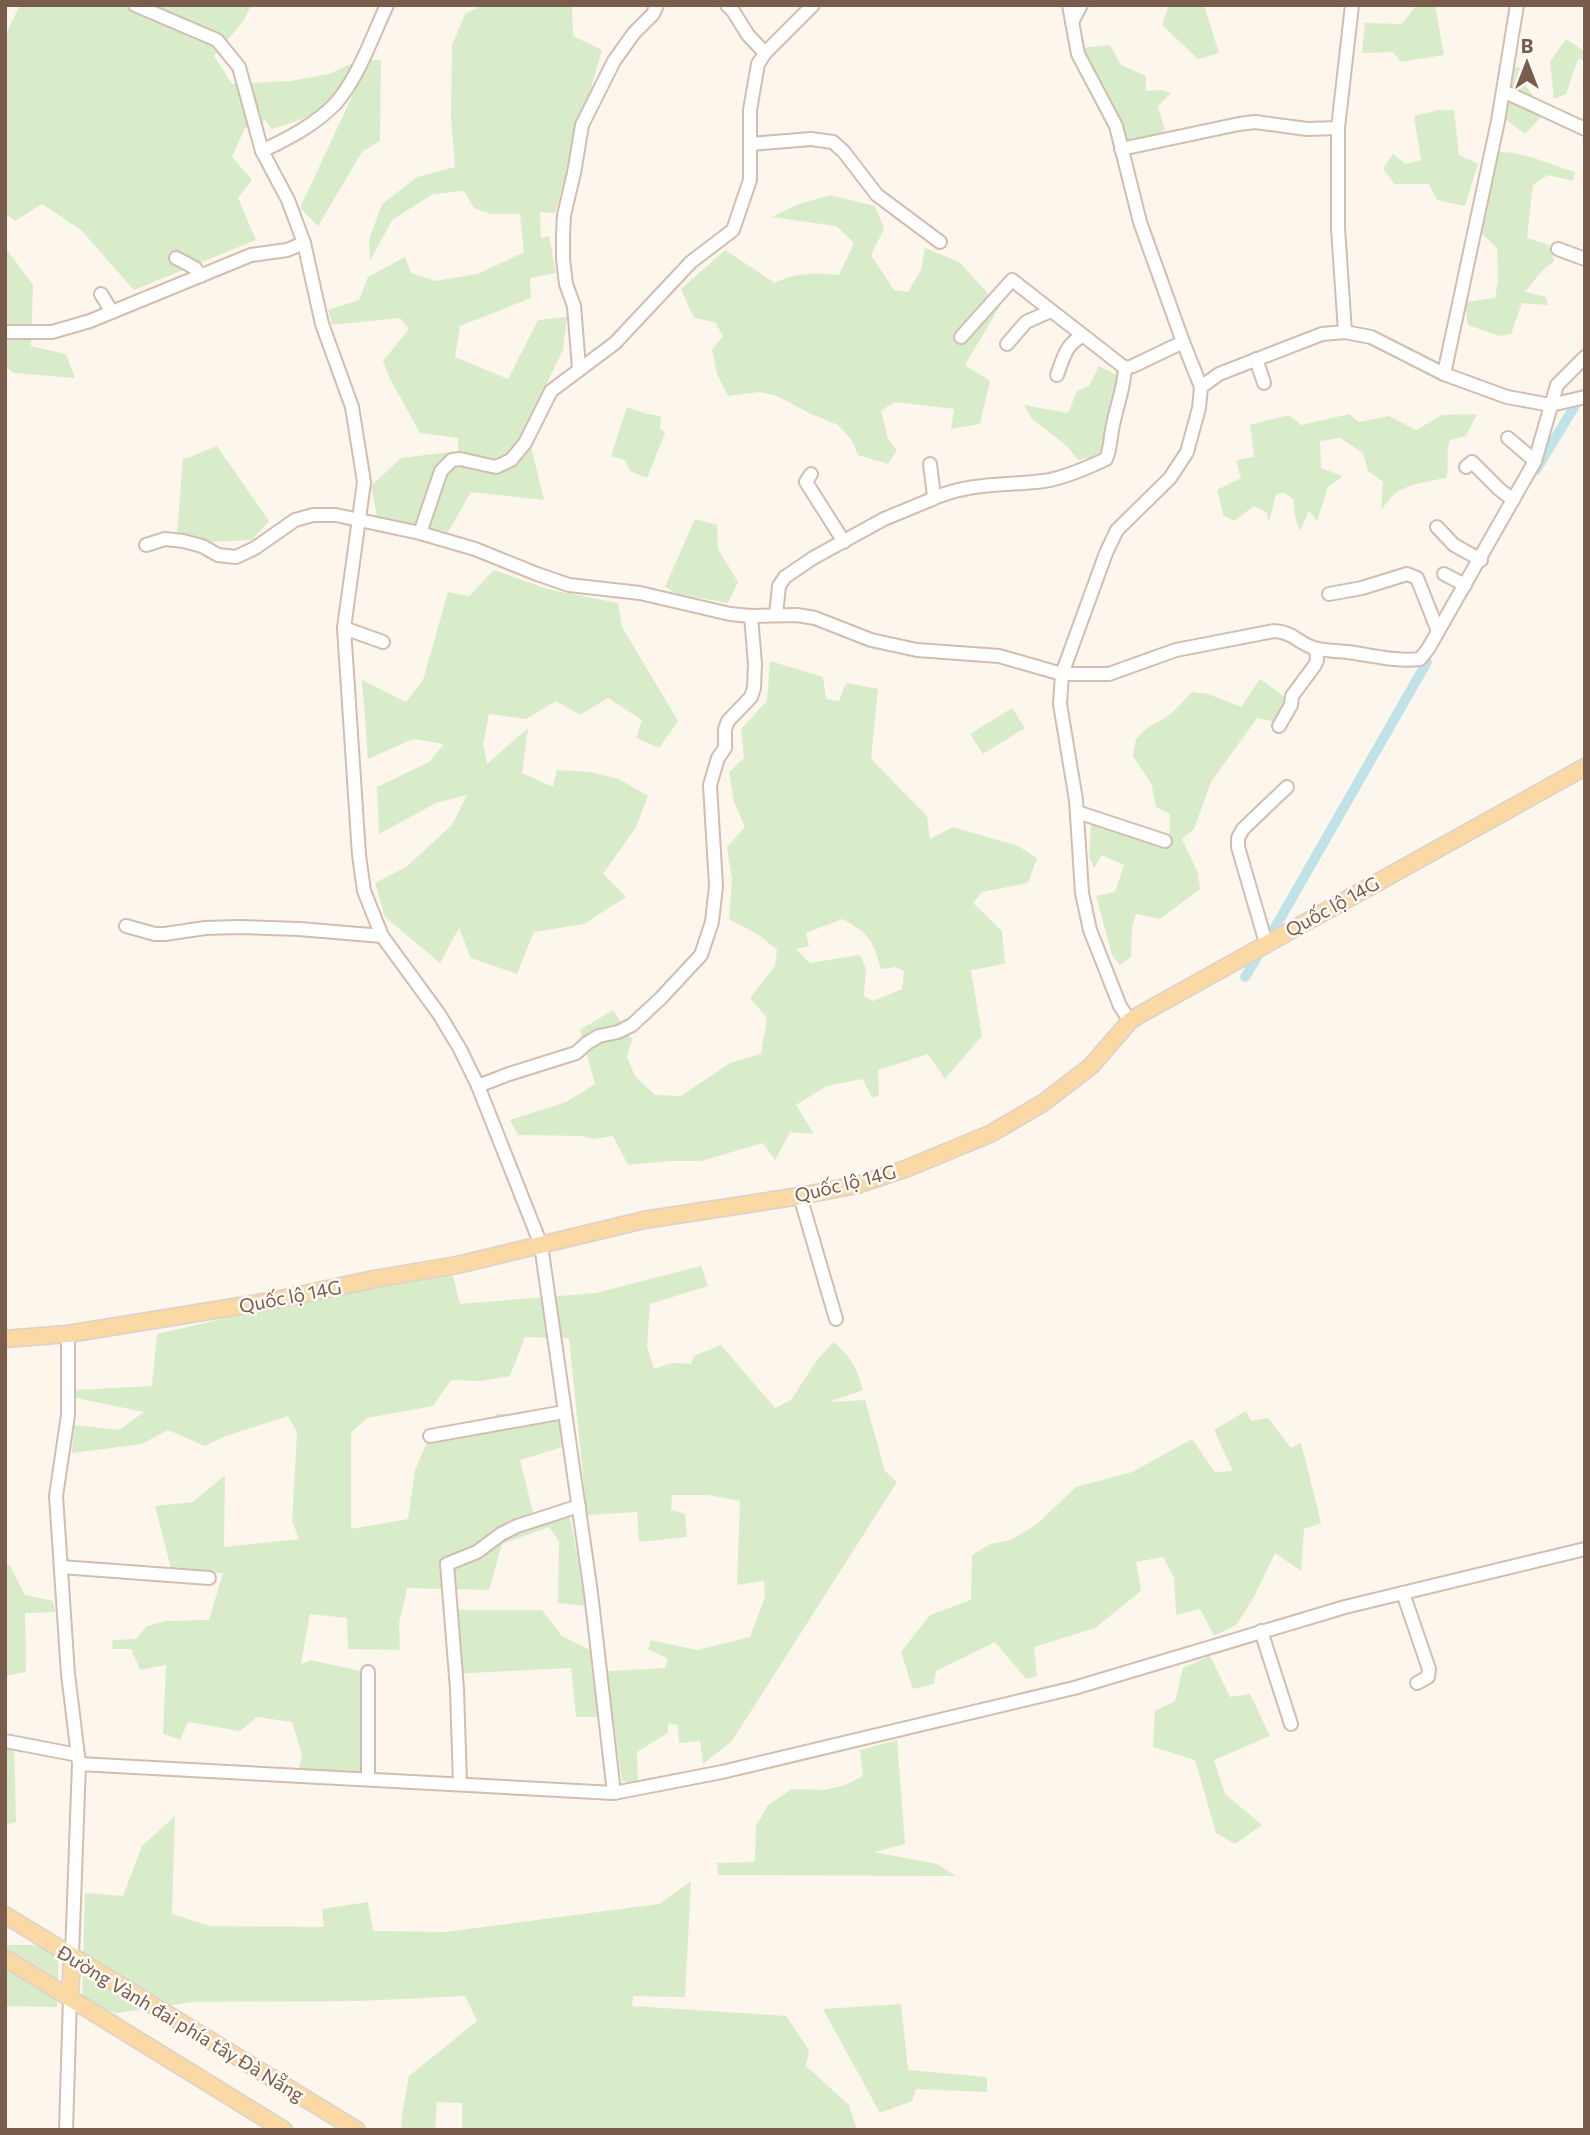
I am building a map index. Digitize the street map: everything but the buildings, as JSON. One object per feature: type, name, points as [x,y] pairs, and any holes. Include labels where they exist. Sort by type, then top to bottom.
[{"type":"main road","name":"Quốc lộ 14G","points":[[5,1339],[68,1334],[276,1300],[457,1265],[644,1220],[857,1185],[905,1169],[990,1134],[1043,1103],[1091,1066],[1130,1021],[1585,767]]},
{"type":"main road","name":"Đường Vành đai phía tây Đà Nẵng","points":[[5,1915],[357,2130]]},
{"type":"main road","points":[[70,1998],[72,1956]]},
{"type":"main road","name":"Đường Vành đai phía tây Đà Nẵng","points":[[5,1958],[284,2130]]},
{"type":"street","points":[[135,5],[217,40],[239,67],[262,151],[288,200],[304,243],[323,324],[352,407],[364,482],[344,628],[363,891],[382,936],[439,1014],[478,1086],[541,1245],[591,1592],[614,1793]]},
{"type":"street","points":[[262,151],[305,129],[334,105],[349,84],[387,5]]},
{"type":"street","points":[[579,368],[576,321],[566,284],[563,235],[564,215],[582,125],[614,61],[634,33],[653,14],[657,5]]},
{"type":"street","points":[[727,5],[748,35],[765,52]]},
{"type":"street","points":[[420,533],[445,464],[460,459],[496,467],[512,460],[525,443],[551,391],[615,343],[691,262],[733,230],[750,180],[750,110],[758,64],[765,52],[813,5]]},
{"type":"street","points":[[1069,5],[1078,54],[1116,126],[1140,222],[1201,387],[1199,408],[1187,452],[1170,478],[1117,530],[1062,674],[1060,704],[1077,811],[1082,893],[1090,930],[1120,1006],[1130,1021]]},
{"type":"street","points":[[1072,22],[1081,5]]},
{"type":"street","points":[[1346,332],[1338,228],[1338,128],[1352,5]]},
{"type":"street","points":[[1444,374],[1503,91],[1517,5]]},
{"type":"street","points":[[1503,91],[1585,129]]},
{"type":"street","points":[[1121,149],[1248,123],[1307,129],[1338,128]]},
{"type":"street","points":[[750,144],[811,139],[833,142],[877,195],[940,242]]},
{"type":"street","points":[[5,332],[52,332],[112,312],[251,255],[287,250],[304,243]]},
{"type":"street","points":[[1558,249],[1585,259]]},
{"type":"street","points":[[176,258],[195,268],[201,276]]},
{"type":"street","points":[[961,337],[1012,280],[1125,368]]},
{"type":"street","points":[[101,294],[112,312]]},
{"type":"street","points":[[1007,344],[1026,322],[1051,311]]},
{"type":"street","points":[[1201,387],[1219,374],[1256,359],[1322,334],[1346,332],[1371,337],[1444,374],[1507,397],[1551,405],[1585,397]]},
{"type":"street","points":[[1058,375],[1063,356],[1070,345],[1083,336]]},
{"type":"street","points":[[1125,368],[1183,342]]},
{"type":"street","points":[[146,545],[165,539],[183,541],[218,555],[236,557],[255,548],[295,520],[313,515],[336,516],[420,533],[475,549],[569,585],[640,593],[751,617],[797,615],[815,618],[871,640],[917,650],[999,656],[1062,674],[1109,674],[1176,650],[1274,631],[1286,632],[1316,649],[1371,655],[1381,659],[1420,659],[1481,560],[1535,461],[1557,385],[1585,357]]},
{"type":"street","points":[[1256,359],[1264,383]]},
{"type":"street","points":[[776,615],[781,581],[813,558],[884,519],[939,495],[997,483],[1047,481],[1106,459],[1112,425],[1124,387],[1125,368]]},
{"type":"street","points":[[1508,438],[1535,461]]},
{"type":"street","points":[[1466,467],[1472,462],[1513,500]]},
{"type":"street","points":[[930,464],[934,496],[930,500]]},
{"type":"street","points":[[811,474],[806,482],[844,542]]},
{"type":"street","points":[[1437,527],[1454,545],[1481,560]]},
{"type":"street","points":[[1329,594],[1362,588],[1407,574],[1414,576],[1438,631]]},
{"type":"street","points":[[1444,574],[1465,585]]},
{"type":"street","points":[[478,1086],[576,1053],[599,1036],[618,1032],[632,1025],[701,955],[712,922],[716,886],[710,785],[718,758],[725,748],[728,721],[751,697],[754,688],[751,617]]},
{"type":"street","points":[[344,628],[383,642]]},
{"type":"street","points":[[1279,726],[1291,705],[1292,696],[1315,666],[1316,649]]},
{"type":"street","points":[[1266,943],[1238,847],[1238,838],[1242,829],[1287,788]]},
{"type":"street","points":[[1077,811],[1165,841]]},
{"type":"street","points":[[126,926],[155,934],[239,927],[382,936]]},
{"type":"street","points":[[800,1196],[836,1319]]},
{"type":"street","points":[[68,1334],[68,1415],[56,1496],[68,1674],[78,1760],[72,1956]]},
{"type":"street","points":[[430,1436],[564,1412]]},
{"type":"street","points":[[460,1784],[457,1689],[447,1564],[477,1552],[517,1525],[579,1506]]},
{"type":"street","points":[[5,1741],[78,1760],[614,1793],[722,1772],[1074,1688],[1345,1607],[1585,1549]]},
{"type":"street","points":[[61,1567],[209,1578]]},
{"type":"street","points":[[1403,1593],[1429,1669],[1428,1677],[1416,1683]]},
{"type":"street","points":[[1261,1631],[1291,1724]]},
{"type":"street","points":[[368,1672],[368,1779]]},
{"type":"street","points":[[66,2130],[70,1998]]},
{"type":"green space","points":[[20,5],[251,5],[244,20],[214,56],[232,84],[290,81],[329,74],[353,63],[350,88],[335,94],[317,114],[272,129],[265,120],[245,128],[232,157],[252,180],[238,198],[256,240],[134,290],[81,230],[42,204],[15,221],[8,216],[5,218],[5,36]]},
{"type":"green space","points":[[483,5],[572,5],[573,36],[602,50],[555,213],[540,212],[541,238],[549,236],[556,273],[530,278],[531,298],[460,326],[455,357],[508,379],[538,320],[567,317],[563,350],[526,426],[544,500],[471,492],[448,532],[377,516],[371,486],[401,458],[458,451],[458,438],[420,433],[390,379],[383,361],[409,329],[400,318],[332,325],[328,310],[359,300],[368,277],[405,257],[411,273],[435,281],[478,274],[524,252],[520,214],[491,214],[474,208],[464,191],[433,194],[392,220],[370,261],[369,240],[382,204],[417,177],[455,167],[451,119],[452,45],[465,14]]},
{"type":"green space","points":[[1169,5],[1204,5],[1219,53],[1198,59],[1162,25]]},
{"type":"green space","points":[[1435,5],[1444,55],[1401,62],[1393,52],[1362,53],[1365,23],[1402,24],[1415,7]]},
{"type":"green space","points":[[1566,39],[1585,52],[1585,60],[1578,59],[1566,94],[1554,99],[1550,62]]},
{"type":"green space","points":[[1110,45],[1121,65],[1146,76],[1146,91],[1160,90],[1171,93],[1158,106],[1165,131],[1128,142],[1081,48]]},
{"type":"green space","points":[[369,60],[381,60],[380,141],[362,152],[318,226],[300,208]]},
{"type":"green space","points":[[1501,65],[1524,68],[1521,79],[1544,112],[1525,134],[1493,110]]},
{"type":"green space","points":[[1439,110],[1454,110],[1459,155],[1478,164],[1465,206],[1437,200],[1429,184],[1394,184],[1383,168],[1393,154],[1405,164],[1421,160],[1414,116]]},
{"type":"green space","points":[[1500,152],[1528,156],[1575,172],[1573,181],[1548,175],[1533,185],[1527,238],[1549,245],[1554,261],[1525,292],[1546,297],[1548,305],[1522,303],[1511,334],[1500,336],[1468,325],[1465,302],[1495,298],[1498,281],[1497,248],[1480,232],[1494,162]]},
{"type":"green space","points":[[830,195],[875,206],[884,229],[871,255],[894,290],[908,292],[921,270],[925,248],[959,262],[1000,306],[965,365],[990,381],[980,424],[951,429],[954,409],[894,402],[881,411],[888,439],[897,450],[888,464],[858,455],[851,439],[838,425],[777,396],[759,392],[728,396],[717,374],[712,350],[723,336],[715,322],[694,318],[681,289],[725,250],[775,283],[798,275],[839,275],[854,243],[836,226],[772,217],[796,205]]},
{"type":"green space","points":[[5,247],[33,285],[31,346],[66,354],[75,378],[14,373],[5,367]]},
{"type":"green space","points":[[1099,366],[1117,375],[1104,451],[1100,456],[1078,460],[1067,446],[1032,419],[1024,405],[1068,413],[1077,391],[1089,386]]},
{"type":"green space","points":[[627,407],[661,416],[660,428],[665,433],[647,478],[630,471],[625,460],[611,456]]},
{"type":"green space","points":[[1349,414],[1359,422],[1389,416],[1416,430],[1442,415],[1477,414],[1466,436],[1450,440],[1446,478],[1403,489],[1381,509],[1383,482],[1368,471],[1363,453],[1340,438],[1320,441],[1321,468],[1343,476],[1328,487],[1317,521],[1309,511],[1300,531],[1293,499],[1283,492],[1276,495],[1269,522],[1266,512],[1254,506],[1234,521],[1223,515],[1217,490],[1241,478],[1236,460],[1254,457],[1250,425],[1289,415],[1301,425]]},
{"type":"green space","points":[[217,446],[269,521],[252,540],[209,542],[177,534],[183,458]]},
{"type":"green space","points":[[695,519],[717,525],[718,549],[738,582],[728,603],[678,594],[665,587]]},
{"type":"green space","points":[[494,570],[547,589],[618,603],[622,627],[678,721],[659,748],[636,738],[642,720],[608,698],[580,715],[556,701],[526,719],[489,714],[483,744],[487,764],[528,728],[522,773],[553,787],[557,770],[590,772],[619,779],[648,796],[636,827],[603,874],[626,897],[584,924],[534,932],[517,974],[471,958],[459,928],[440,963],[385,917],[375,883],[406,867],[452,825],[467,795],[436,803],[379,834],[377,787],[429,762],[444,744],[413,739],[368,759],[362,680],[406,702],[423,680],[448,592],[469,596]]},
{"type":"green space","points":[[770,661],[823,677],[826,699],[839,701],[846,683],[878,689],[871,759],[927,816],[930,839],[953,827],[1018,846],[1037,858],[1028,883],[982,892],[973,903],[1002,931],[1005,964],[971,970],[982,1036],[945,1079],[928,1054],[878,1070],[879,1095],[872,1098],[863,1079],[827,1086],[796,1105],[814,1134],[790,1132],[775,1160],[763,1143],[701,1161],[628,1165],[613,1136],[592,1139],[582,1136],[518,1135],[510,1120],[566,1102],[595,1084],[580,1030],[613,1010],[632,1040],[627,1057],[635,1076],[655,1095],[681,1096],[730,1063],[761,1054],[767,1018],[750,998],[775,966],[777,950],[759,935],[729,919],[732,879],[727,847],[745,827],[734,802],[729,772],[744,758],[741,729],[767,701]],"holes":[[[842,919],[869,939],[881,969],[896,967],[904,971],[902,989],[873,1001],[864,996],[866,969],[860,955],[810,963],[796,949],[809,946],[806,933]]]},
{"type":"green space","points":[[1260,679],[1286,698],[1275,722],[1257,718],[1211,782],[1194,829],[1182,839],[1198,873],[1200,889],[1160,919],[1136,914],[1132,927],[1131,957],[1120,965],[1112,955],[1096,896],[1115,892],[1124,865],[1102,855],[1094,868],[1089,857],[1091,823],[1169,846],[1170,814],[1156,807],[1151,783],[1133,756],[1136,739],[1146,729],[1171,714],[1192,692],[1208,694],[1241,707]]},
{"type":"green space","points":[[1012,708],[1025,728],[983,754],[970,734]]},
{"type":"green space","points":[[701,1266],[708,1286],[650,1304],[647,1346],[654,1369],[672,1363],[691,1364],[694,1356],[721,1345],[775,1408],[791,1400],[817,1360],[833,1342],[852,1363],[863,1390],[829,1402],[865,1400],[885,1471],[897,1482],[732,1741],[703,1764],[700,1741],[679,1743],[678,1725],[668,1723],[668,1733],[637,1752],[638,1784],[622,1781],[613,1717],[576,1717],[571,1668],[448,1674],[451,1610],[542,1610],[562,1636],[590,1650],[592,1672],[665,1668],[668,1659],[648,1649],[651,1640],[697,1650],[750,1637],[765,1597],[764,1581],[737,1585],[740,1501],[708,1495],[672,1495],[671,1510],[685,1514],[687,1537],[639,1542],[637,1512],[587,1515],[569,1338],[525,1337],[510,1376],[481,1381],[451,1380],[433,1406],[367,1418],[351,1433],[351,1529],[408,1519],[415,1470],[427,1442],[496,1426],[496,1414],[559,1415],[563,1447],[520,1460],[534,1516],[570,1518],[587,1606],[558,1603],[559,1541],[549,1527],[502,1544],[489,1590],[407,1588],[399,1624],[400,1650],[348,1649],[347,1618],[310,1614],[301,1664],[311,1660],[365,1672],[372,1775],[299,1768],[302,1755],[292,1722],[257,1717],[240,1731],[188,1722],[180,1740],[163,1734],[166,1665],[140,1670],[131,1649],[112,1649],[113,1640],[136,1639],[147,1626],[166,1621],[209,1620],[223,1573],[171,1568],[155,1506],[193,1502],[225,1475],[224,1547],[299,1539],[292,1521],[297,1432],[288,1416],[223,1437],[205,1446],[168,1430],[142,1444],[72,1453],[74,1425],[119,1430],[144,1412],[76,1398],[74,1390],[152,1386],[157,1334],[269,1308],[452,1272],[460,1304],[596,1293]]},
{"type":"green space","points":[[1246,1411],[1251,1421],[1268,1418],[1291,1448],[1301,1443],[1321,1523],[1304,1529],[1301,1571],[1275,1553],[1253,1599],[1236,1625],[1214,1636],[1200,1609],[1176,1615],[1174,1578],[1163,1557],[1136,1562],[1141,1591],[1095,1628],[1034,1647],[1037,1676],[1026,1679],[995,1642],[936,1671],[934,1684],[913,1689],[901,1652],[930,1615],[971,1600],[972,1555],[990,1544],[1011,1540],[1037,1524],[1076,1487],[1132,1472],[1192,1439],[1215,1472],[1233,1471],[1214,1430]]},
{"type":"green space","points":[[5,1564],[10,1566],[25,1595],[53,1601],[55,1612],[25,1613],[26,1672],[5,1676]]},
{"type":"green space","points":[[1210,1656],[1230,1697],[1250,1694],[1270,1736],[1214,1760],[1225,1794],[1262,1825],[1235,1844],[1216,1833],[1195,1760],[1153,1747],[1155,1711],[1175,1701],[1183,1668]]},
{"type":"green space","points":[[5,1740],[14,1743],[16,1822],[5,1825]]},
{"type":"green space","points":[[897,1740],[905,1844],[874,1852],[937,1864],[956,1876],[718,1875],[717,1863],[755,1862],[756,1826],[768,1805],[792,1789],[824,1790],[845,1785],[863,1776],[860,1750]]},
{"type":"green space","points":[[175,1816],[172,1914],[209,1926],[324,1927],[322,1909],[368,1902],[373,1931],[445,1932],[659,1904],[691,1881],[685,1997],[633,1996],[632,2006],[786,2016],[809,2050],[806,2066],[849,2105],[857,2130],[462,2130],[462,2103],[437,2102],[435,2130],[401,2130],[409,2076],[477,2021],[465,1996],[359,2001],[193,2002],[118,2013],[82,2006],[85,1893],[123,1896],[142,1846]]},
{"type":"green space","points":[[5,1945],[59,1945],[57,2007],[5,2006]]},
{"type":"green space","points":[[901,2004],[908,2070],[987,2077],[987,2092],[916,2089],[912,2101],[880,2113],[823,2009]]},
{"type":"waterway","points":[[1536,470],[1576,404]]},
{"type":"waterway","points":[[1273,931],[1427,662]]},
{"type":"waterway","points":[[1245,977],[1257,957]]}]
